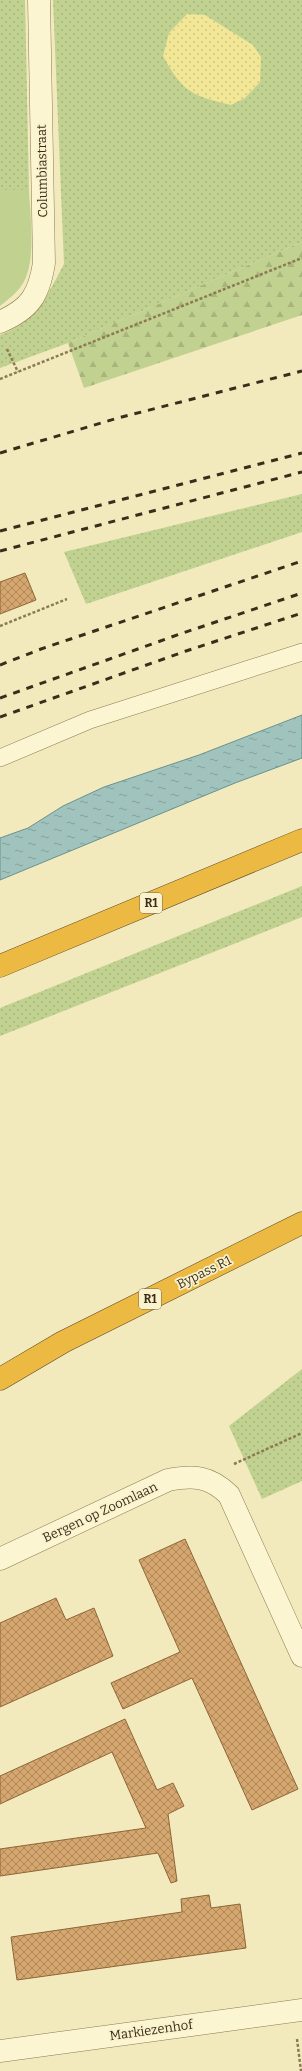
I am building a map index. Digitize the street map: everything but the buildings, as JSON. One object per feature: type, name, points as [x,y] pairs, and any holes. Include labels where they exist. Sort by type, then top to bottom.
[{"type":"highway","name":"R1","points":[[0,966],[302,840]]},
{"type":"highway","name":"Bypass R1","points":[[0,1379],[63,1342],[302,1223]]},
{"type":"street","name":"Columbiastraat","points":[[0,322],[17,315],[31,301],[41,281],[44,263],[39,0]]},
{"type":"street","name":"Bergen op Zoomlaan","points":[[0,1559],[168,1480],[185,1476],[202,1478]]},
{"type":"street","points":[[202,1478],[218,1484],[229,1495],[302,1656]]},
{"type":"street","name":"Markiezenhof","points":[[0,2051],[302,2010]]},
{"type":"lane","points":[[0,758],[90,720],[302,652]]},
{"type":"path","points":[[0,380],[302,258]]},
{"type":"path","points":[[6,346],[18,372]]},
{"type":"path","points":[[0,626],[67,599]]},
{"type":"path","points":[[202,1478],[302,1433]]},
{"type":"green space","points":[[0,0],[25,0],[29,190],[0,190]]},
{"type":"green space","points":[[53,0],[302,0],[302,242],[68,343],[0,368],[0,335],[23,323],[31,315],[46,296],[64,264]]},
{"type":"green space","points":[[0,190],[29,190],[32,242],[29,268],[25,280],[17,292],[0,306]]},
{"type":"green space","points":[[302,242],[302,315],[84,388],[68,343]]},
{"type":"green space","points":[[302,494],[302,532],[86,604],[64,552]]},
{"type":"green space","points":[[302,886],[302,917],[0,1036],[0,1008]]},
{"type":"green space","points":[[302,1369],[302,1481],[262,1499],[229,1426]]},
{"type":"sand","points":[[187,14],[205,15],[253,45],[261,57],[260,82],[245,98],[231,105],[207,99],[190,91],[183,85],[170,68],[163,56],[169,33]]},
{"type":"water","points":[[302,715],[302,758],[235,783],[0,880],[0,838],[28,828],[63,806],[104,787],[199,755]]},
{"type":"railway","points":[[0,453],[118,418],[302,371]]},
{"type":"railway","points":[[0,531],[302,453]]},
{"type":"railway","points":[[0,551],[302,472]]},
{"type":"railway","points":[[0,665],[41,649],[302,561]]},
{"type":"railway","points":[[0,698],[180,634],[302,593]]},
{"type":"railway","points":[[0,717],[186,651],[302,613]]}]
